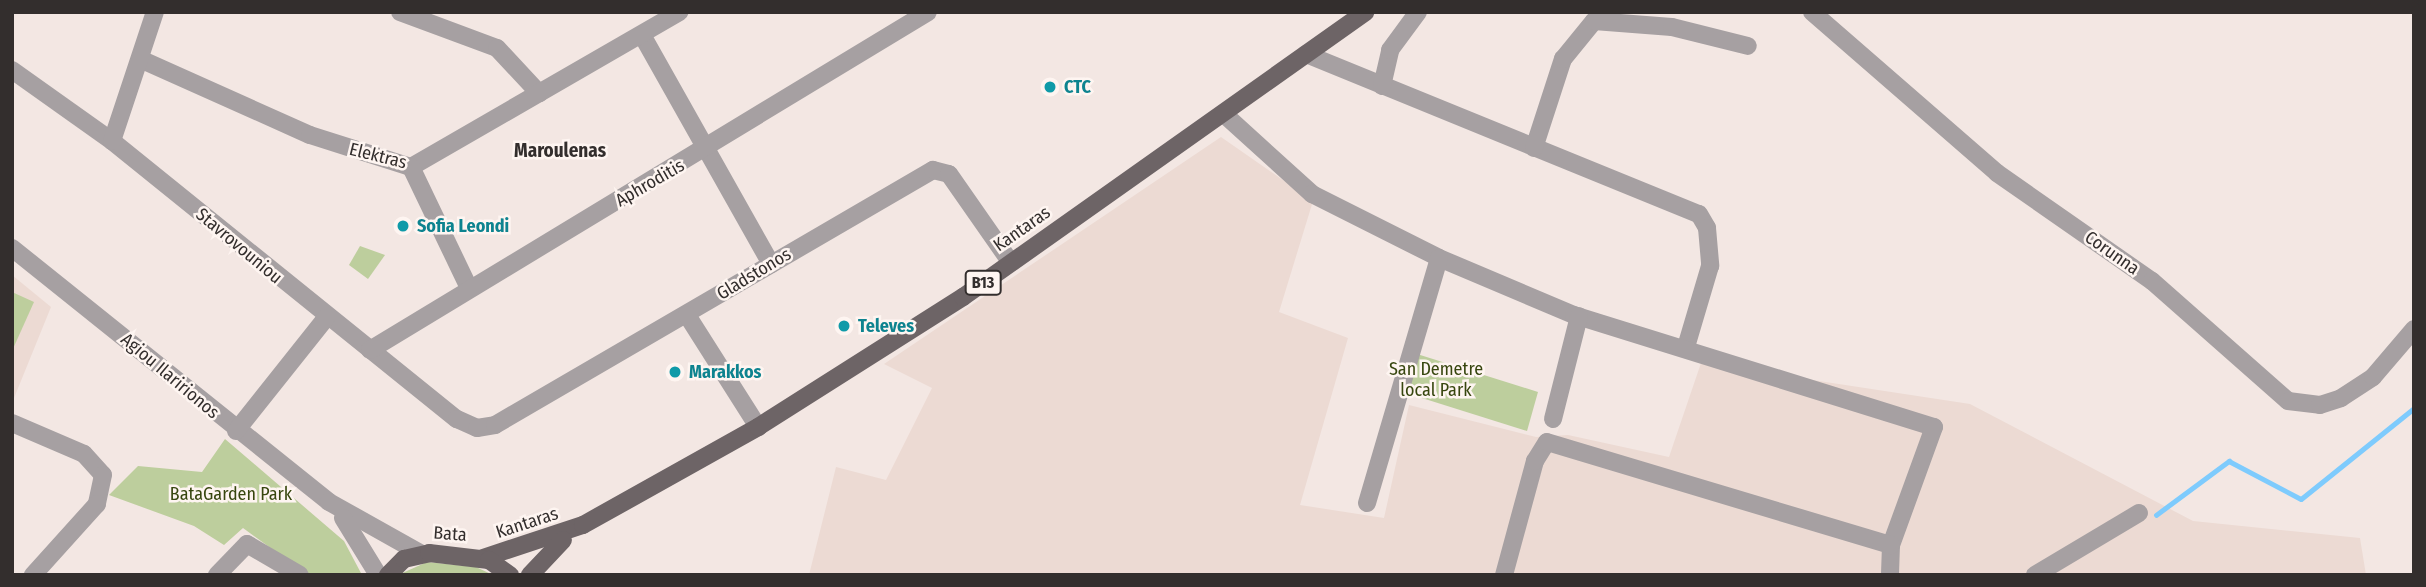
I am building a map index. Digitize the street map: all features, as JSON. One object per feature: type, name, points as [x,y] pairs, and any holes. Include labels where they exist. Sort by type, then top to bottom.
[{"type":"main road","name":"Kantaras","points":[[483,558],[583,525],[758,427],[1011,263],[1225,115],[1364,12]]},
{"type":"main road","name":"Kantaras","points":[[530,575],[583,525]]},
{"type":"main road","name":"Bata","points":[[388,575],[420,553],[483,558],[510,575]]},
{"type":"street","points":[[112,141],[155,12]]},
{"type":"street","points":[[400,12],[454,30],[508,56],[539,93]]},
{"type":"street","points":[[454,30],[460,12]]},
{"type":"street","name":"Elektras","points":[[140,59],[310,135],[411,167],[679,12]]},
{"type":"street","name":"Aphroditis","points":[[370,350],[469,288],[706,151],[928,12]]},
{"type":"street","points":[[1382,86],[1390,50],[1418,12]]},
{"type":"street","name":"Corunna","points":[[1812,12],[1997,173],[2152,281],[2288,401],[2320,405],[2341,398],[2373,377],[2414,329]]},
{"type":"street","points":[[1534,148],[1563,59],[1594,21],[1672,27],[1748,46]]},
{"type":"street","points":[[642,35],[771,264]]},
{"type":"street","points":[[1306,54],[1699,214],[1707,228],[1710,266],[1686,347]]},
{"type":"street","name":"Stavrovouniou","points":[[12,70],[112,141],[326,318],[464,424]]},
{"type":"street","points":[[1225,115],[1312,194],[1439,258],[1579,316],[1686,347],[1934,427],[1891,545],[1890,575]]},
{"type":"street","points":[[411,167],[469,288]]},
{"type":"street","name":"Gladstonos","points":[[464,424],[495,425],[938,169],[949,174],[1011,263]]},
{"type":"street","name":"Agiou Ilaririonos","points":[[12,248],[236,431],[329,502],[420,553]]},
{"type":"street","points":[[1367,503],[1439,258]]},
{"type":"street","points":[[687,315],[758,427]]},
{"type":"street","points":[[1553,419],[1579,316]]},
{"type":"street","points":[[236,431],[326,318]]},
{"type":"street","points":[[12,423],[98,464],[103,475],[97,504],[33,575]]},
{"type":"street","points":[[1504,575],[1535,461],[1547,442],[1891,545]]},
{"type":"street","name":"Agiou Ilaririonos","points":[[329,502],[367,548],[378,575]]},
{"type":"street","points":[[2035,575],[2139,513]]},
{"type":"street","points":[[217,575],[247,544],[300,575]]},
{"type":"shaded area","points":[[1221,137],[1313,201],[1279,312],[1348,338],[1300,505],[1384,518],[1409,405],[1536,437],[1568,435],[1669,457],[1701,363],[1970,404],[2193,521],[2360,538],[2366,575],[809,575],[836,467],[886,480],[932,388],[884,364]]},
{"type":"shaded area","points":[[12,275],[51,307],[14,398],[12,398]]},
{"type":"green space","points":[[360,246],[385,255],[368,279],[349,265]]},
{"type":"green space","points":[[12,292],[34,302],[12,351]]},
{"type":"green space","name":"San Demetre local Park","points":[[1417,354],[1538,392],[1527,431],[1406,393]]},
{"type":"green space","name":"BataGarden Park","points":[[225,439],[344,541],[362,575],[308,575],[243,528],[224,545],[194,526],[109,495],[138,466],[202,472]]},
{"type":"green space","points":[[427,562],[476,567],[493,575],[398,575]]},
{"type":"waterway","points":[[2156,515],[2229,461],[2301,499],[2414,408]]},
{"type":"place","name":"CTC","points":[[1050,87]]},
{"type":"place","name":"Sofia Leondi","points":[[403,226]]},
{"type":"place","name":"Televes","points":[[844,326]]},
{"type":"place","name":"Marakkos","points":[[675,372]]},
{"type":"district","name":"Maroulenas","points":[[560,151]]}]
